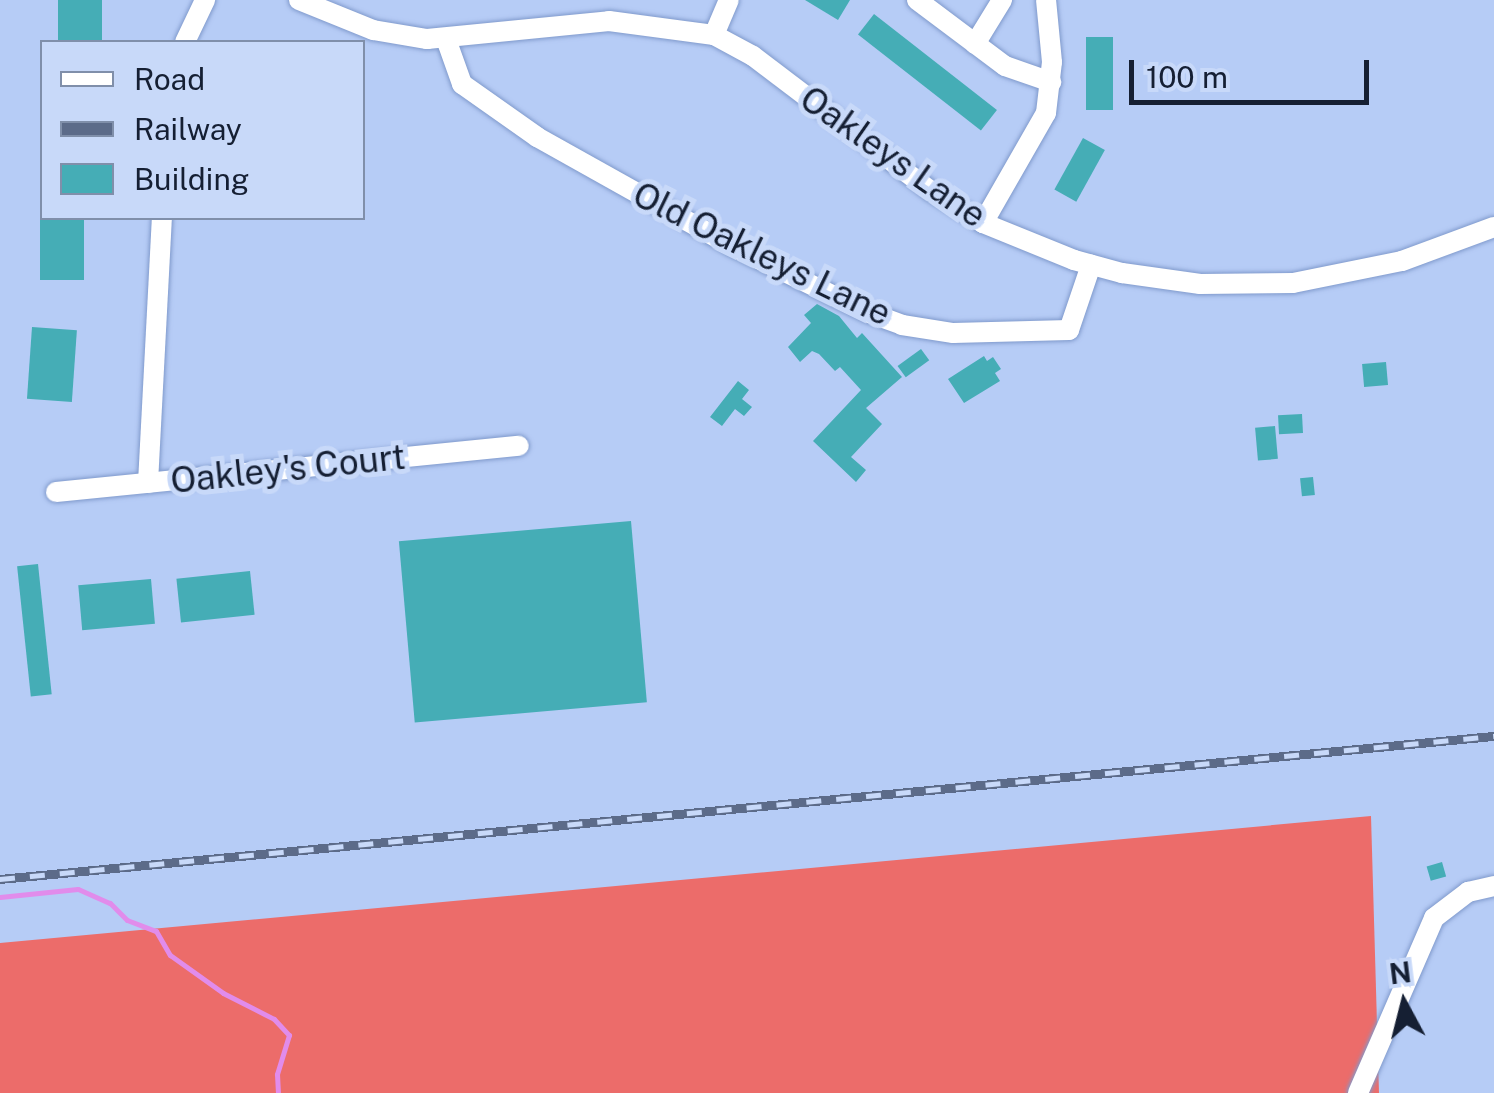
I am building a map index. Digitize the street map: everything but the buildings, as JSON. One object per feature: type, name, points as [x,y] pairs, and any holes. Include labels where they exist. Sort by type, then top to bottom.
[{"type":"street","points":[[185,40],[204,0]]},
{"type":"street","name":"Oakleys Lane","points":[[299,0],[372,30],[446,40],[610,22],[714,35],[753,56],[931,191],[983,223],[1090,265],[1200,284],[1294,283],[1402,261],[1494,227]]},
{"type":"street","points":[[714,35],[729,0]]},
{"type":"street","points":[[918,0],[1020,74],[1050,82]]},
{"type":"street","points":[[975,44],[1002,0]]},
{"type":"street","points":[[983,223],[1042,123],[1052,42],[1046,0]]},
{"type":"street","name":"Old Oakleys Lane","points":[[446,40],[462,84],[537,137],[732,246],[902,325],[953,333],[1069,330],[1090,265]]},
{"type":"street","points":[[148,484],[162,220]]},
{"type":"street","name":"Oakley's Court","points":[[56,492],[519,446]]},
{"type":"street","points":[[1358,1093],[1434,918],[1468,892],[1494,886]]},
{"type":"shaded area","points":[[1371,816],[1379,1093],[0,1093],[0,943]]},
{"type":"waterway","points":[[0,897],[78,889],[110,903],[127,920],[156,931],[170,955],[223,993],[274,1019],[289,1035],[277,1074],[278,1093]]},
{"type":"railway","points":[[0,879],[1494,736]]}]
